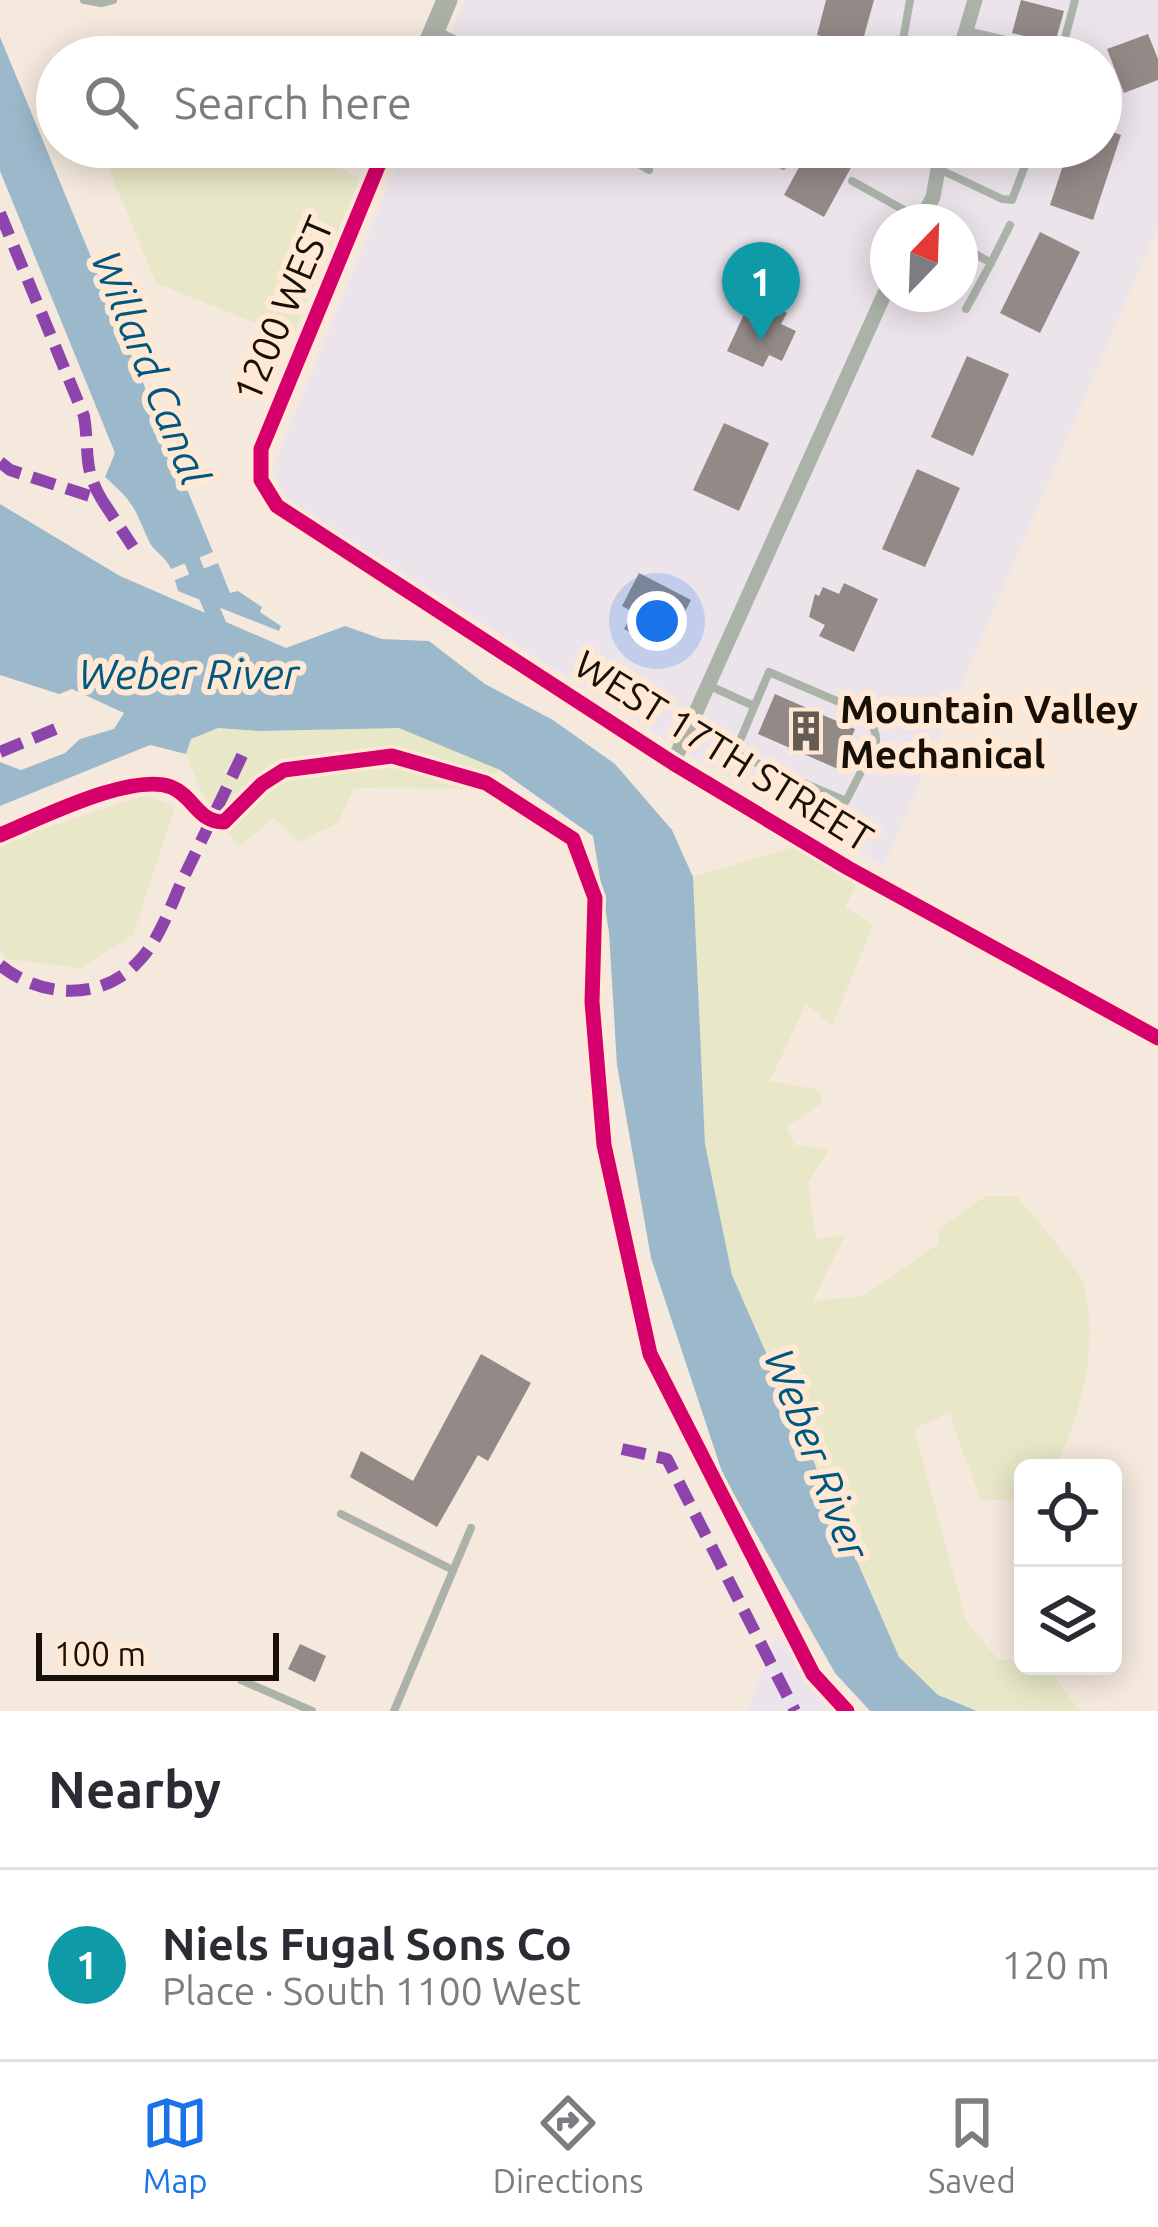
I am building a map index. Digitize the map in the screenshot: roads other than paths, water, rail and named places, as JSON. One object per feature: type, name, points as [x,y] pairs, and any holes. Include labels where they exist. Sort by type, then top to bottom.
[{"type":"street","points":[[432,36],[447,0]]},
{"type":"street","points":[[964,36],[974,0]]},
{"type":"street","name":"1200 WEST","points":[[270,498],[260,470],[261,448],[377,168]]},
{"type":"street","points":[[929,204],[939,169]]},
{"type":"street","points":[[673,763],[876,312]]},
{"type":"street","name":"WEST 17TH STREET","points":[[270,498],[288,515],[673,763],[848,868],[1158,1038]]},
{"type":"lane","points":[[85,0],[112,1]]},
{"type":"lane","points":[[904,36],[910,0]]},
{"type":"lane","points":[[1065,36],[1075,0]]},
{"type":"lane","points":[[435,29],[449,36]]},
{"type":"lane","points":[[966,31],[988,36]]},
{"type":"lane","points":[[939,169],[1002,200],[1012,200],[1024,168]]},
{"type":"lane","points":[[851,181],[891,204]]},
{"type":"lane","points":[[978,288],[1010,225]]},
{"type":"lane","points":[[978,255],[992,263]]},
{"type":"lane","points":[[769,672],[865,713],[877,734],[876,743],[850,798],[840,801],[738,754],[754,706],[769,672]]},
{"type":"lane","points":[[709,686],[754,706]]},
{"type":"lane","points":[[341,1514],[453,1570]]},
{"type":"lane","points":[[394,1711],[471,1528]]},
{"type":"lane","points":[[241,1680],[312,1711]]},
{"type":"water","points":[[0,37],[36,124],[36,168],[54,168],[213,552],[171,569],[150,543],[132,505],[105,477],[115,453],[0,171]]},
{"type":"water","name":"Weber River","points":[[0,504],[120,576],[286,648],[345,626],[382,639],[429,641],[485,684],[553,720],[615,764],[672,830],[693,877],[705,1144],[732,1275],[899,1657],[938,1695],[977,1711],[870,1711],[835,1673],[723,1475],[651,1258],[617,1065],[609,932],[593,836],[500,770],[399,728],[218,728],[191,739],[186,754],[150,745],[0,806],[0,762],[21,770],[65,753],[80,739],[114,729],[124,713],[72,689],[59,694],[0,675]]},
{"type":"water","points":[[218,563],[230,593],[238,591],[262,607],[260,612],[281,626],[279,631],[178,591],[175,580]]},
{"type":"waterway","name":"Willard Canal","points":[[185,543],[223,636]]},
{"type":"place","name":"Niels Fugal Sons Co","points":[[761,341]]},
{"type":"place","name":"Mountain Valley Mechanical","points":[[806,731]]}]
